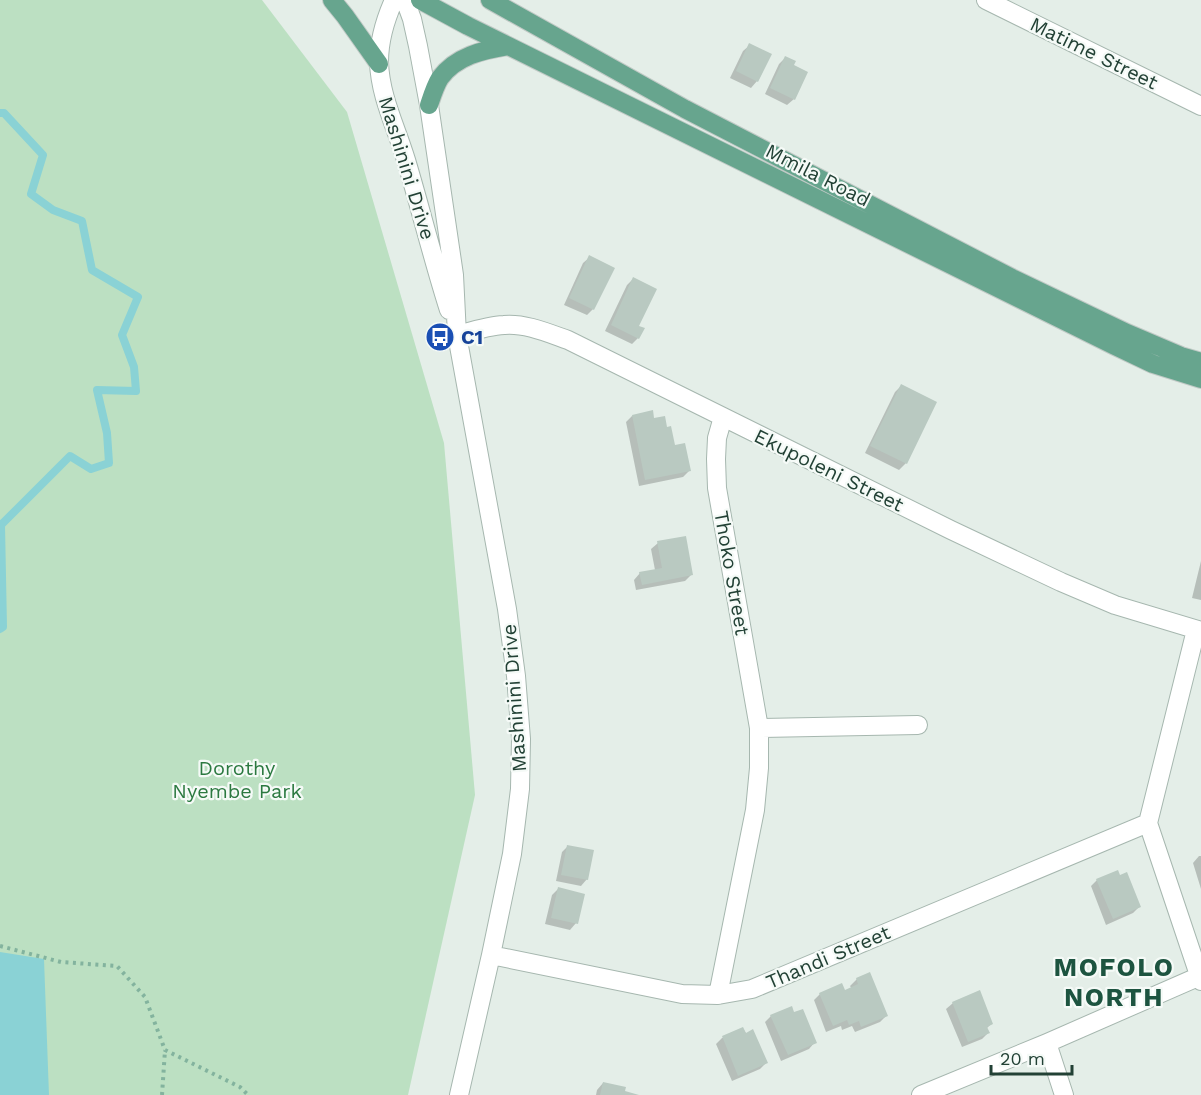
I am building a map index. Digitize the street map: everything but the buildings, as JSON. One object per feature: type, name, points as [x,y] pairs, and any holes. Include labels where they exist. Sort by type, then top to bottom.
[{"type":"main road","points":[[332,0],[379,64]]},
{"type":"main road","name":"Mmila Road","points":[[420,0],[984,283],[1153,364],[1201,379]]},
{"type":"main road","name":"Mmila Road","points":[[494,1],[685,109],[1012,278],[1127,333],[1201,362]]},
{"type":"main road","points":[[429,105],[442,76],[459,62],[484,50],[508,46]]},
{"type":"street","name":"Mashinini Drive","points":[[394,0],[379,45],[381,84],[457,335]]},
{"type":"street","name":"Mashinini Drive","points":[[405,0],[418,46],[429,105],[454,275],[457,335],[507,609],[516,675],[521,739],[520,789],[512,854],[459,1095]]},
{"type":"street","name":"Matime Street","points":[[987,0],[1201,106]]},
{"type":"street","name":"Ekupoleni Street","points":[[457,335],[492,326],[506,325],[542,330],[568,340],[1061,582],[1115,605],[1198,631]]},
{"type":"street","name":"Thoko Street","points":[[718,995],[755,810],[759,768],[759,728],[717,488],[717,438],[723,417]]},
{"type":"street","points":[[921,1095],[1200,978],[1148,822],[1198,631]]},
{"type":"street","points":[[759,728],[918,725]]},
{"type":"street","name":"Thandi Street","points":[[491,955],[682,994],[718,995],[752,989],[1148,822]]},
{"type":"street","points":[[1047,1043],[1064,1095]]},
{"type":"path","points":[[0,946],[60,962],[117,966],[145,997],[165,1050],[162,1095]]},
{"type":"path","points":[[165,1050],[240,1087],[248,1095]]},
{"type":"green space","name":"Dorothy Nyembe Park","points":[[0,0],[262,0],[347,112],[444,443],[475,795],[408,1095],[0,1095]]},
{"type":"water","points":[[0,952],[44,959],[49,1095],[0,1095]]},
{"type":"waterway","points":[[0,113],[4,113],[43,155],[31,194],[53,210],[82,221],[92,270],[138,297],[122,335],[134,367],[136,391],[97,390],[107,433],[109,463],[91,469],[70,456],[1,525],[3,627],[0,629]]},
{"type":"place","name":"C1","points":[[440,337]]},
{"type":"district","name":"MOFOLO NORTH","points":[[1114,982]]}]
